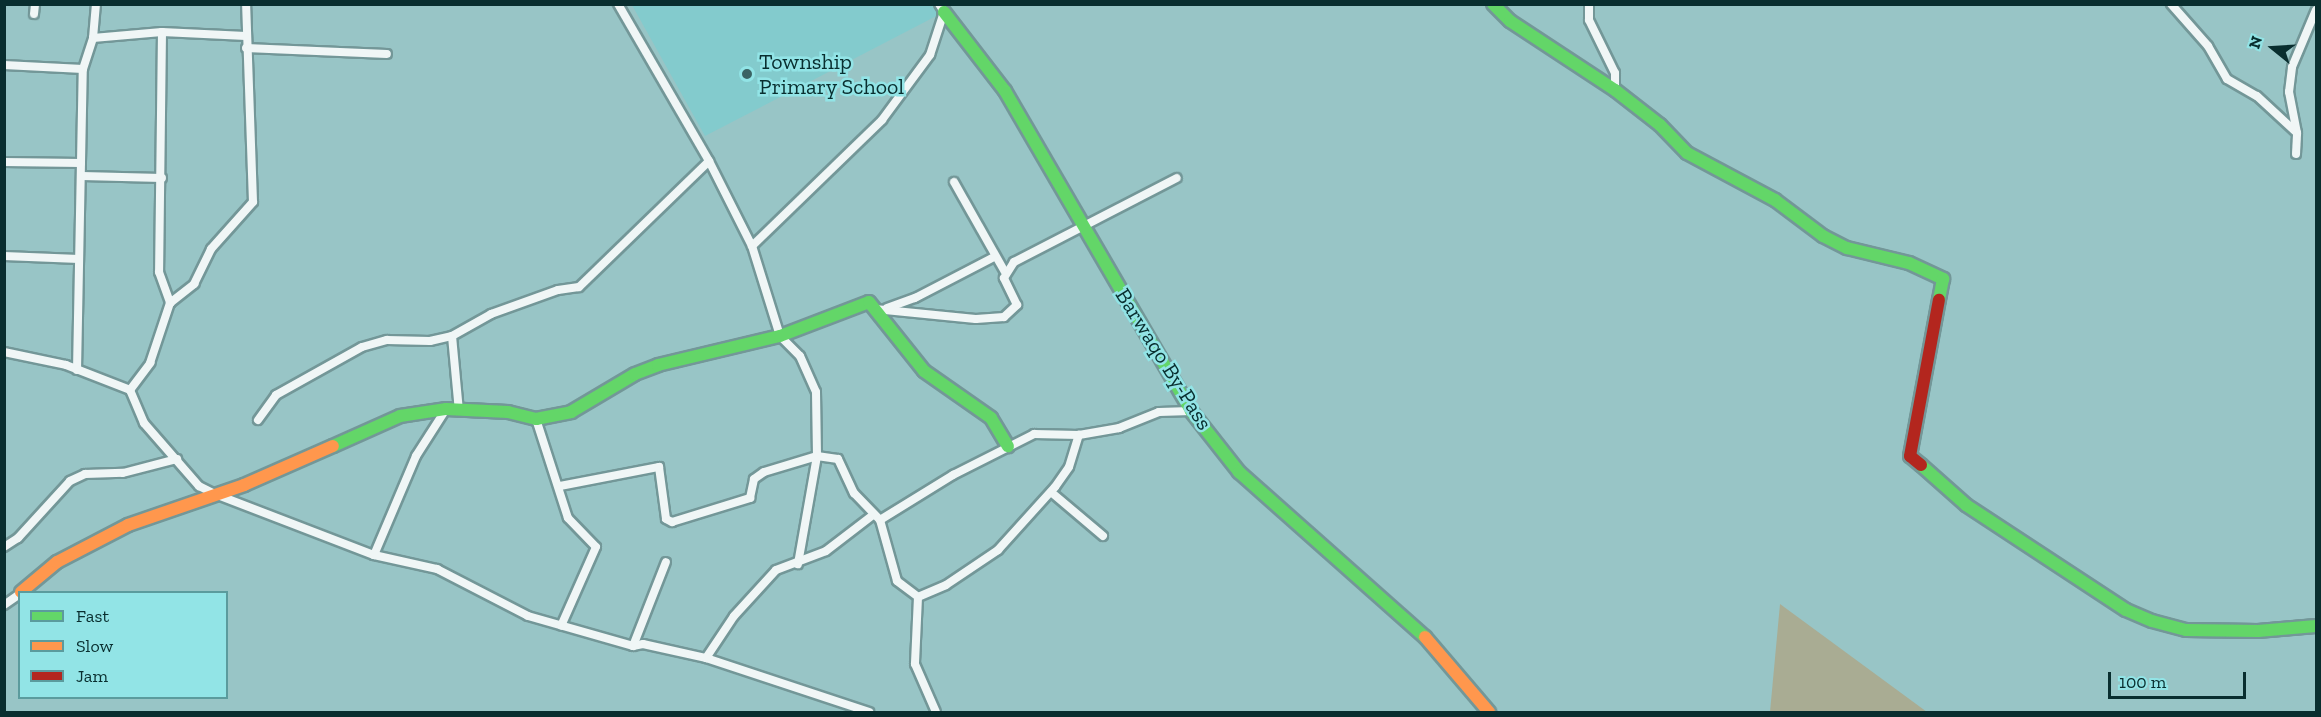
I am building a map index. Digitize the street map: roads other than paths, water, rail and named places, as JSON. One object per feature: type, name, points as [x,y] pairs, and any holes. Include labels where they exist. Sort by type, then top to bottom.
[{"type":"main road","points":[[1493,4],[1510,21],[1615,90],[1660,124],[1687,153],[1775,200],[1823,236],[1847,248],[1910,263],[1943,279],[1910,456],[1966,504],[2126,610],[2152,621],[2196,630],[2258,631],[2316,626]]},
{"type":"main road","name":"Barwaqo By-Pass","points":[[941,8],[1005,92],[1191,411],[1239,472],[1439,649],[1489,712]]},
{"type":"main road","points":[[22,591],[57,562],[128,525],[274,473],[318,449],[400,416],[446,409],[508,412],[536,418],[571,412],[635,374],[658,365],[780,336],[869,302],[879,309],[924,371],[991,418],[1008,446]]},
{"type":"street","points":[[77,370],[83,69],[93,38],[96,4]]},
{"type":"street","points":[[130,390],[150,363],[170,303],[194,284],[211,249],[253,202],[246,4]]},
{"type":"street","points":[[618,4],[709,161],[752,246],[780,336],[800,356],[816,392],[817,456],[798,564]]},
{"type":"street","points":[[1589,4],[1589,20],[1616,73],[1615,90]]},
{"type":"street","points":[[2171,4],[2208,46],[2227,79],[2257,96],[2297,133]]},
{"type":"street","points":[[752,246],[882,120],[930,54],[941,8]]},
{"type":"street","points":[[2296,154],[2297,133],[2289,92],[2292,67],[2316,10]]},
{"type":"street","points":[[93,38],[162,32],[246,36]]},
{"type":"street","points":[[162,32],[162,178],[159,272],[170,303]]},
{"type":"street","points":[[246,48],[387,54]]},
{"type":"street","points":[[4,65],[83,69]]},
{"type":"street","points":[[258,420],[276,395],[362,347],[387,340],[430,341],[452,336],[491,314],[558,290],[579,287],[709,161]]},
{"type":"street","points":[[4,162],[81,163]]},
{"type":"street","points":[[82,176],[162,178]]},
{"type":"street","points":[[1005,272],[1014,262],[1178,178]]},
{"type":"street","points":[[879,309],[976,320],[1004,317],[1017,305],[1005,272],[954,182]]},
{"type":"street","points":[[4,256],[79,259]]},
{"type":"street","points":[[879,309],[915,298],[994,256]]},
{"type":"street","points":[[452,336],[459,411]]},
{"type":"street","points":[[4,352],[77,370],[130,390]]},
{"type":"street","points":[[130,390],[135,409],[200,486],[215,494],[374,555],[437,569],[484,596],[561,626],[633,646],[643,644],[706,658],[869,712]]},
{"type":"street","points":[[374,555],[416,456],[446,409]]},
{"type":"street","points":[[706,658],[734,616],[776,570],[798,564],[876,518],[1008,446],[1034,434],[1079,435],[1119,428],[1159,412],[1191,411]]},
{"type":"street","points":[[536,418],[573,526],[596,547],[561,626]]},
{"type":"street","points":[[918,597],[987,560],[1051,492],[1069,467],[1079,435]]},
{"type":"street","points":[[560,486],[659,467],[666,519],[672,522],[750,498],[754,479],[764,472],[817,456],[838,459],[851,488],[876,518],[897,581],[918,597]]},
{"type":"street","points":[[4,547],[18,538],[70,481],[85,474],[123,473],[177,459]]},
{"type":"street","points":[[1051,492],[1103,536]]},
{"type":"street","points":[[633,646],[666,562]]},
{"type":"street","points":[[4,605],[18,594]]},
{"type":"street","points":[[918,597],[915,664],[936,712]]},
{"type":"place","name":"Township Primary School","points":[[747,74]]}]
